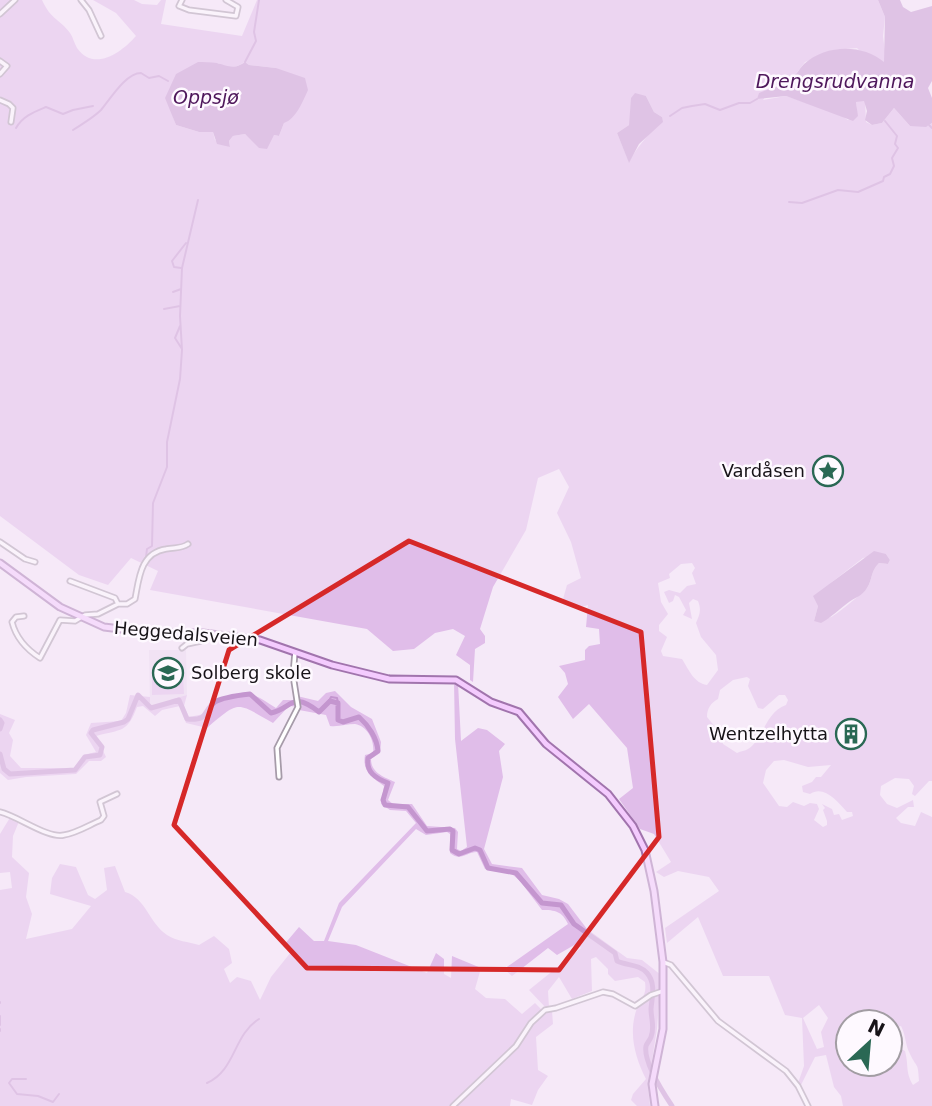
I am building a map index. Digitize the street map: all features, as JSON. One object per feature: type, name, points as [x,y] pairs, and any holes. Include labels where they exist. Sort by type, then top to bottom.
[{"type":"main road","name":"Heggedalsveien","points":[[0,563],[54,604],[104,627],[203,633],[260,640],[333,666],[396,680],[456,680],[491,702],[519,712],[546,744],[608,794],[637,831],[652,876],[662,937],[663,1029],[653,1074],[655,1106]]},
{"type":"street","points":[[0,14],[15,0]]},
{"type":"street","points":[[81,0],[89,10],[101,36]]},
{"type":"street","points":[[181,0],[179,6],[189,10],[236,16],[238,7],[226,0]]},
{"type":"street","points":[[0,61],[7,66],[0,74]]},
{"type":"street","points":[[0,100],[13,108],[11,122]]},
{"type":"street","points":[[0,542],[25,559],[35,562]]},
{"type":"street","points":[[24,616],[16,617],[12,622],[15,634],[23,645],[40,658],[60,620],[75,621],[118,604],[127,604],[135,599],[140,571],[153,554],[167,548],[183,548],[188,544]]},
{"type":"street","points":[[70,581],[115,598],[118,604]]},
{"type":"street","points":[[182,648],[201,641],[203,633]]},
{"type":"street","points":[[279,777],[277,748],[295,714],[298,702],[293,675],[295,652]]},
{"type":"street","points":[[0,812],[61,836],[101,820],[104,816],[100,803],[117,794]]},
{"type":"street","points":[[663,962],[671,965],[718,1021],[786,1072],[798,1086],[808,1106]]},
{"type":"street","points":[[453,1106],[516,1046],[531,1023],[545,1010],[603,992],[613,994],[632,1007],[654,994],[663,992]]},
{"type":"highlighted area","points":[[409,541],[641,632],[659,837],[559,970],[307,968],[174,825],[229,650]]},
{"type":"shaded area","points":[[0,0],[42,0],[49,12],[70,33],[77,48],[91,59],[99,59],[115,54],[136,36],[116,13],[93,0],[134,0],[142,4],[157,5],[161,0],[166,0],[161,24],[242,36],[257,0],[878,0],[885,17],[883,36],[888,76],[879,86],[879,73],[857,48],[834,50],[805,62],[792,79],[773,86],[763,100],[786,96],[839,114],[848,120],[857,112],[856,101],[865,101],[866,122],[872,125],[882,123],[894,108],[910,126],[928,126],[932,123],[932,781],[915,796],[912,794],[914,786],[909,779],[895,778],[881,786],[880,795],[887,804],[897,808],[913,800],[914,807],[908,807],[896,818],[901,823],[915,826],[921,812],[932,817],[932,1106],[843,1106],[841,1096],[834,1087],[826,1055],[815,1057],[800,1087],[798,1083],[804,1066],[802,1018],[785,1015],[769,976],[723,976],[698,917],[667,943],[665,928],[719,891],[709,877],[678,871],[664,877],[656,872],[671,862],[654,834],[640,829],[619,799],[633,788],[627,748],[589,704],[573,719],[558,697],[568,684],[565,673],[559,666],[585,660],[585,650],[589,646],[600,644],[599,629],[586,627],[588,605],[575,606],[563,599],[567,585],[581,578],[571,542],[557,513],[569,487],[559,469],[538,478],[526,530],[493,587],[480,629],[485,636],[485,643],[475,649],[473,682],[470,680],[470,665],[456,655],[465,636],[453,629],[435,633],[414,649],[393,651],[367,629],[150,590],[158,571],[131,558],[108,585],[79,575],[0,516]],"holes":[[[245,62],[249,65],[276,68],[284,123],[279,136],[274,135],[255,143],[245,134],[233,136],[229,141],[230,147],[215,140],[213,132],[199,132],[176,125],[169,96],[175,81],[218,63],[232,67]],[[646,96],[654,112],[662,117],[629,162],[617,133],[629,125]],[[886,554],[890,560],[888,564],[879,563],[867,588],[850,603],[831,617],[814,621],[818,606],[832,582],[863,558]],[[692,563],[696,584],[687,586],[680,593],[669,590],[664,592],[669,603],[675,595],[679,597],[686,610],[683,615],[692,619],[689,603],[693,599],[698,601],[700,610],[696,623],[701,637],[716,655],[718,670],[707,685],[695,679],[682,659],[663,656],[661,651],[667,637],[659,631],[659,625],[668,614],[661,602],[658,583],[670,578],[669,574],[681,564]],[[747,677],[750,679],[748,686],[758,708],[763,709],[779,695],[785,695],[788,700],[786,705],[773,713],[753,745],[737,753],[723,744],[720,733],[707,717],[709,708],[718,699],[720,690],[733,680]],[[784,760],[808,767],[831,765],[821,777],[816,777],[802,786],[803,792],[825,793],[847,812],[852,812],[853,816],[842,820],[839,814],[834,815],[832,809],[822,804],[827,821],[827,825],[823,827],[814,820],[819,809],[817,804],[804,806],[793,802],[787,807],[779,806],[763,783],[766,770],[774,761]],[[819,1005],[828,1018],[821,1032],[824,1047],[817,1049],[803,1018]]]},
{"type":"shaded area","name":"Solberg skole","points":[[149,650],[186,650],[187,695],[172,699],[156,709],[150,706]]},
{"type":"shaded area","points":[[183,676],[184,694],[152,695],[152,677]]},
{"type":"shaded area","points":[[454,681],[458,683],[461,741],[478,728],[487,730],[505,744],[499,751],[503,777],[484,849],[492,864],[522,868],[542,895],[568,904],[587,929],[627,958],[642,960],[661,975],[657,1029],[648,1086],[650,1106],[637,1106],[631,1100],[646,1079],[633,1036],[634,1017],[644,994],[645,982],[638,977],[615,981],[596,957],[591,959],[592,991],[572,999],[559,977],[548,991],[549,1008],[546,1008],[529,990],[581,948],[576,944],[557,955],[548,948],[512,976],[504,969],[568,924],[566,920],[558,912],[542,910],[512,874],[485,869],[477,852],[454,856],[450,853],[450,834],[447,832],[426,835],[416,829],[342,907],[328,941],[356,945],[427,973],[436,953],[444,959],[444,974],[451,978],[452,956],[481,968],[475,989],[486,998],[505,999],[522,1014],[535,1003],[544,1012],[552,1011],[553,1024],[536,1037],[538,1070],[548,1076],[532,1105],[511,1099],[510,1106],[0,1106],[0,890],[12,888],[10,872],[0,873],[0,834],[11,816],[20,819],[13,836],[12,857],[29,873],[26,897],[32,914],[26,939],[72,929],[91,906],[50,894],[52,878],[60,864],[76,867],[88,895],[95,899],[107,890],[104,868],[115,866],[125,892],[143,905],[167,935],[199,945],[214,936],[229,949],[232,963],[224,969],[230,983],[237,977],[251,981],[260,1000],[271,977],[291,952],[283,946],[299,927],[314,941],[324,941],[339,903],[416,823],[406,811],[390,810],[381,804],[384,786],[369,774],[365,766],[365,755],[373,753],[373,749],[372,740],[364,728],[355,724],[330,726],[326,715],[299,710],[300,707],[289,706],[273,723],[252,711],[238,707],[226,712],[207,728],[186,723],[180,706],[162,710],[155,716],[143,706],[137,707],[130,722],[122,729],[96,736],[106,757],[101,761],[89,761],[76,774],[8,780],[0,773],[0,714],[15,720],[9,733],[13,740],[10,756],[21,768],[74,768],[83,755],[96,752],[86,735],[91,723],[121,721],[126,713],[130,695],[150,697],[150,706],[156,709],[172,699],[187,695],[184,706],[189,717],[204,714],[213,700],[240,693],[252,694],[276,708],[283,700],[298,700],[297,696],[318,701],[326,693],[335,691],[351,707],[372,719],[381,742],[380,753],[371,759],[373,768],[395,782],[388,800],[393,804],[412,804],[427,826],[455,828],[458,832],[457,849],[461,851],[467,847],[455,739]]},
{"type":"water","name":"Drengsrudvanna","points":[[878,0],[900,0],[903,7],[911,12],[932,6],[932,81],[928,88],[932,98],[932,123],[926,127],[910,126],[894,108],[882,123],[872,125],[865,120],[867,111],[864,101],[856,102],[858,116],[853,121],[786,96],[757,99],[759,93],[794,77],[813,57],[833,50],[855,49],[884,62],[885,17]]},
{"type":"water","name":"Oppsjø","points":[[198,62],[231,67],[245,62],[249,65],[276,68],[305,78],[308,90],[296,114],[284,123],[279,136],[274,135],[267,149],[259,148],[245,134],[233,136],[229,141],[230,147],[217,144],[213,132],[199,132],[176,125],[165,98],[176,74]]},
{"type":"water","points":[[635,93],[646,96],[663,122],[639,144],[629,163],[617,133],[629,125],[631,98]]},
{"type":"water","points":[[874,551],[886,554],[890,560],[888,564],[879,563],[861,595],[821,623],[814,621],[818,606],[813,596]]},
{"type":"waterway","points":[[245,62],[256,41],[254,32],[259,0]]},
{"type":"waterway","points":[[73,130],[98,113],[124,82],[135,74],[141,73],[149,78],[159,76],[168,81]]},
{"type":"waterway","points":[[670,116],[682,108],[692,106],[705,104],[720,110],[757,99]]},
{"type":"waterway","points":[[16,128],[25,117],[46,107],[63,114],[93,106]]},
{"type":"waterway","points":[[789,202],[802,203],[838,190],[858,192],[883,181],[894,166],[892,158],[898,148],[895,144],[897,136],[885,121]]},
{"type":"waterway","points":[[929,125],[932,128]]},
{"type":"waterway","points":[[140,567],[147,549],[152,546],[153,503],[167,467],[167,442],[180,379],[182,268],[198,200]]},
{"type":"waterway","points":[[181,268],[174,267],[172,261],[186,243]]},
{"type":"waterway","points":[[173,292],[181,289]]},
{"type":"waterway","points":[[164,309],[180,306]]},
{"type":"waterway","points":[[180,326],[175,338],[182,349]]},
{"type":"waterway","points":[[0,754],[4,769],[10,774],[75,770],[85,757],[100,755],[102,747],[91,733],[93,730],[128,719],[138,695],[151,708],[179,700],[187,719],[203,717],[218,700],[250,694],[271,713],[297,702],[303,702],[319,712],[330,701],[338,703],[338,720],[343,722],[359,717],[374,737],[378,751],[368,758],[368,767],[372,774],[388,783],[383,800],[385,805],[408,807],[427,831],[450,829],[453,831],[452,850],[459,854],[475,848],[480,850],[488,868],[516,873],[542,903],[561,905],[574,924],[615,953],[617,961],[647,973],[652,986],[653,1026],[646,1053],[655,1078],[672,1106]]},
{"type":"waterway","points":[[328,703],[331,697],[337,698],[338,703]]},
{"type":"waterway","points":[[0,720],[0,729]]},
{"type":"waterway","points":[[0,1016],[0,1025]]},
{"type":"waterway","points":[[207,1083],[224,1070],[244,1034],[259,1019]]},
{"type":"waterway","points":[[26,1079],[12,1079],[9,1083],[17,1094],[38,1096],[53,1102],[59,1094]]},
{"type":"place","name":"Vardåsen","points":[[828,471]]},
{"type":"place","name":"Solberg skole","points":[[168,673]]},
{"type":"place","name":"Wentzelhytta","points":[[851,734]]}]
